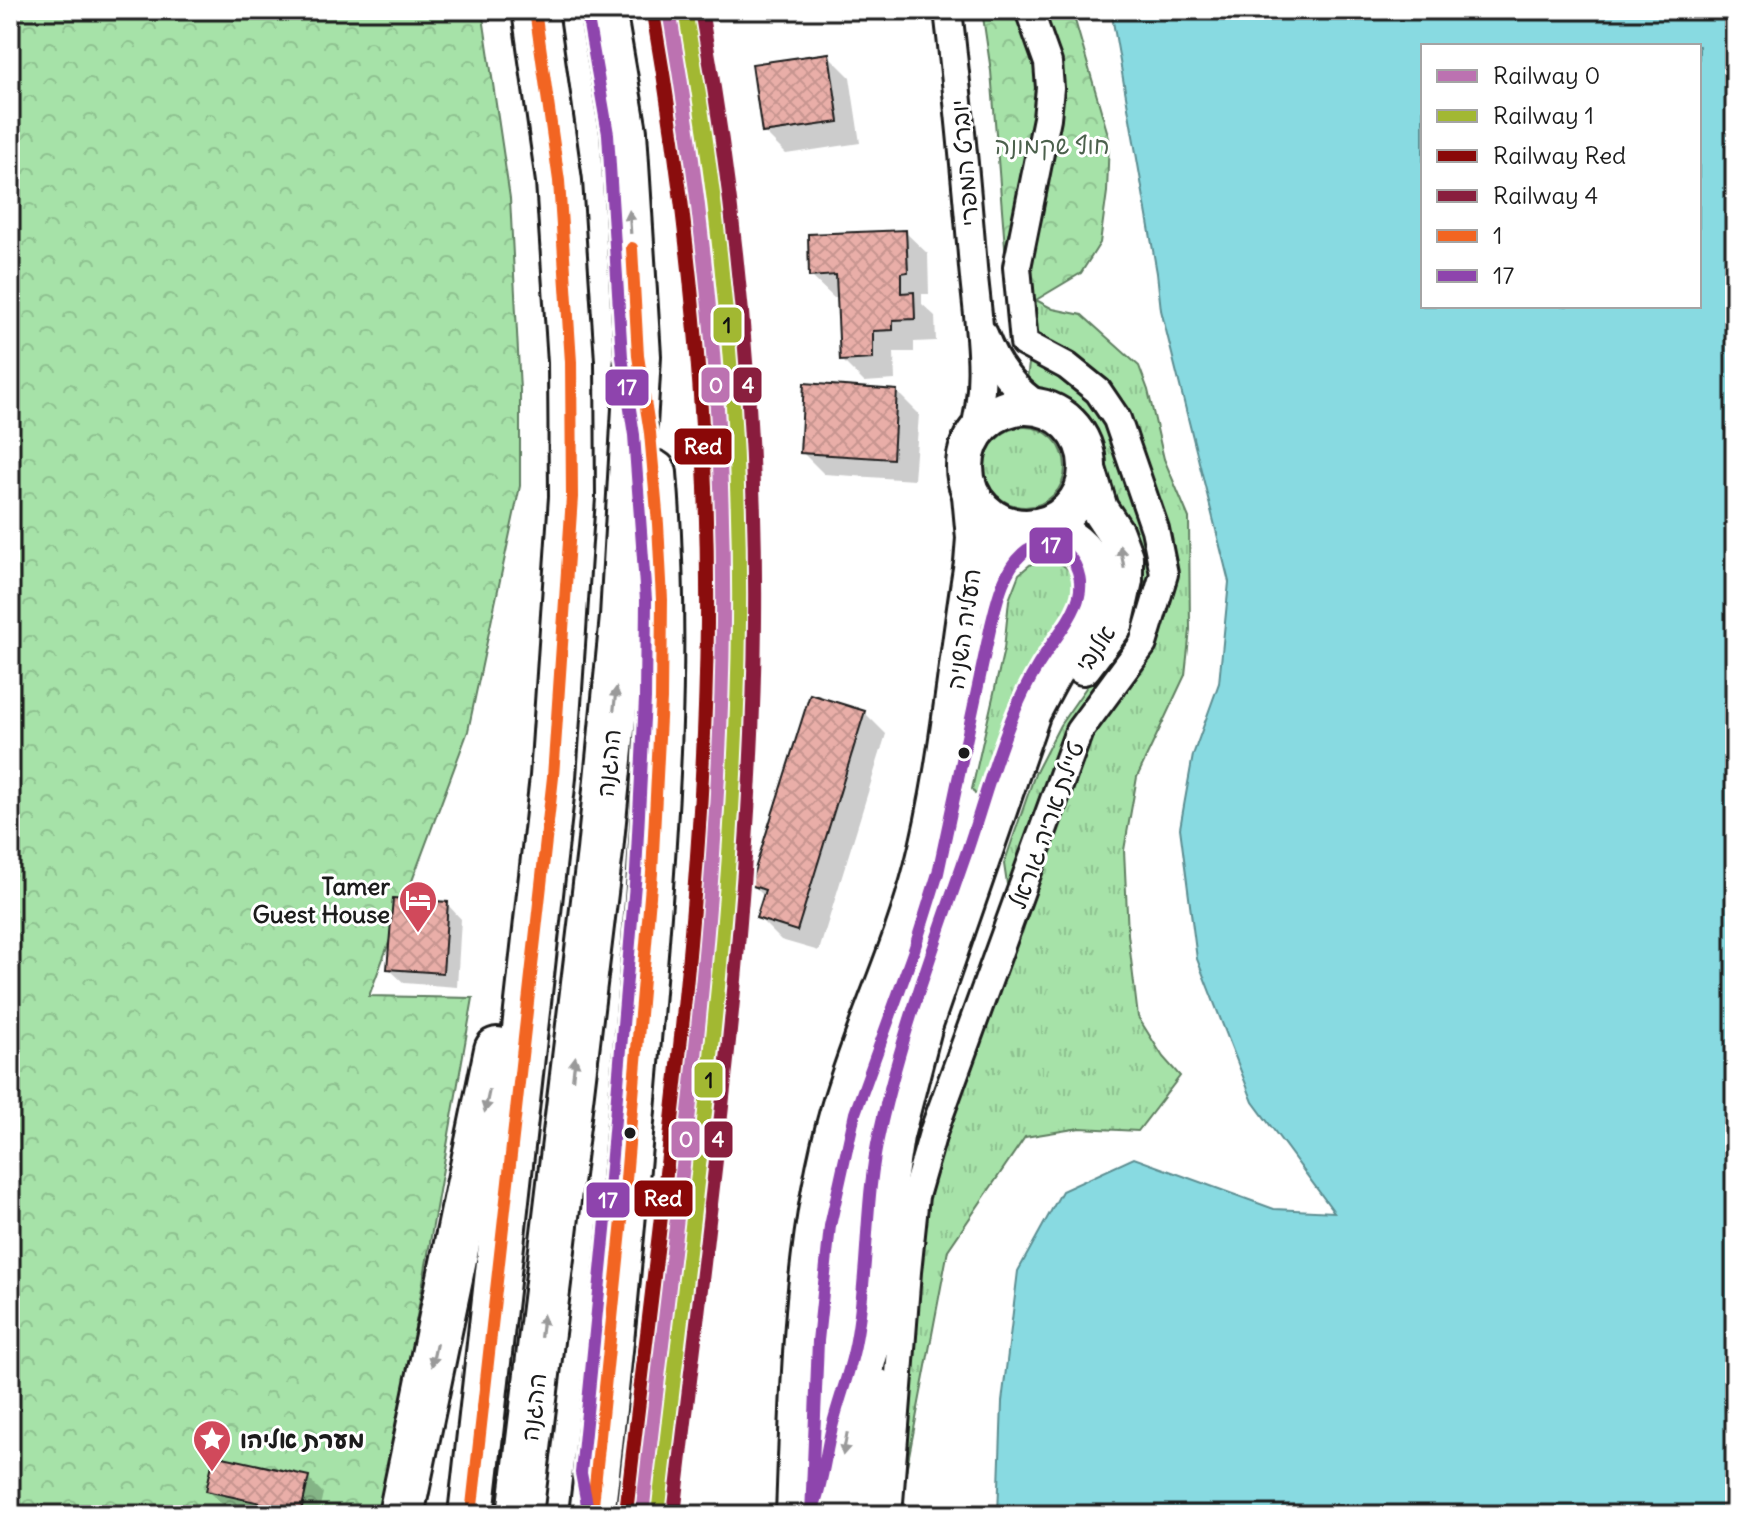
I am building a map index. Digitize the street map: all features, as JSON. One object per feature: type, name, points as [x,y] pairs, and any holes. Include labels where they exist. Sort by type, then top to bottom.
[{"type":"highway","name":"ההגנה","points":[[471,1515],[553,777],[572,497],[571,362],[559,181],[535,10]]},
{"type":"highway","name":"ההגנה","points":[[520,1515],[603,820],[623,617],[638,356],[624,132],[603,10]]},
{"type":"highway","points":[[598,1502],[652,873],[661,699],[662,600],[658,524],[650,433],[638,356]]},
{"type":"highway","points":[[401,1515],[553,777]]},
{"type":"street","name":"יוברט המפרי","points":[[948,10],[961,119],[981,387],[980,409],[972,438]]},
{"type":"street","name":"טיילת אריה גוראל","points":[[888,1515],[915,1196],[933,1133],[1079,731],[1143,644],[1164,574],[1155,529],[1117,419],[1098,391],[1067,366],[1024,343],[1017,267],[1047,118],[1050,88],[1048,63],[1029,10]]},
{"type":"street","name":"יוברט המפרי","points":[[977,316],[996,361],[1019,393],[1042,408]]},
{"type":"street","points":[[1022,406],[1042,408],[1061,416],[1075,431],[1084,449],[1087,469],[1084,488],[1075,504],[1062,517],[1037,528],[998,522],[982,511],[971,495],[965,476],[966,456],[972,438],[985,422],[1002,411],[1022,406]]},
{"type":"street","name":"אלנבי","points":[[1014,770],[1056,699],[1114,625],[1124,580],[1124,557],[1115,533],[1099,509],[1087,469]]},
{"type":"street","name":"העליה השניה","points":[[944,762],[973,563],[975,538],[971,495]]},
{"type":"street","name":"אלנבי","points":[[839,1509],[847,1434],[872,1343],[895,1136],[924,1024],[1032,712],[1095,605],[1098,584],[1091,560],[1077,542],[1064,533],[1037,528]]},
{"type":"street","name":"העליה השניה","points":[[795,1515],[802,1340],[814,1223],[840,1108],[899,945],[923,868],[986,581],[1010,543],[1037,528]]},
{"type":"green space","points":[[10,10],[482,10],[510,198],[520,390],[520,486],[468,731],[369,996],[473,998],[382,1515],[10,1515]]},
{"type":"green space","name":"חוף שקמונה","points":[[982,10],[1072,10],[1109,138],[1107,192],[1100,243],[1081,273],[1036,300],[1011,323],[991,71]]},
{"type":"green space","points":[[1036,300],[1053,309],[1082,315],[1139,366],[1148,390],[1164,459],[1189,518],[1190,630],[1185,675],[1137,777],[1124,850],[1128,934],[1138,1017],[1163,1057],[1180,1076],[1138,1131],[1080,1128],[1025,1137],[948,1250],[904,1482],[909,1280],[919,1202],[995,1004],[1015,938],[1004,864],[1035,774],[1060,725],[1104,662],[1130,637],[1138,604],[1142,564],[1134,534],[1107,495],[1086,421],[1058,397],[1027,381]]},
{"type":"green space","points":[[1025,427],[1040,430],[1053,439],[1062,452],[1065,467],[1062,482],[1053,495],[1040,504],[1025,507],[1010,504],[997,495],[988,482],[985,467],[988,452],[997,439],[1010,430]]},
{"type":"green space","points":[[1049,559],[1062,565],[1075,579],[1076,607],[1042,655],[1020,696],[988,788],[975,794],[972,789],[1004,649],[1009,600],[1019,574],[1031,564]]},
{"type":"water","points":[[1111,10],[1735,10],[1735,1515],[998,1515],[1002,1402],[1018,1271],[1062,1191],[1134,1158],[1274,1209],[1334,1212],[1253,1102],[1197,959],[1180,828],[1193,755],[1219,683],[1229,582],[1161,310]]},
{"type":"building","points":[[829,53],[839,122],[762,133],[752,64]]},
{"type":"building","points":[[906,230],[908,272],[901,273],[901,293],[914,292],[915,319],[893,320],[893,330],[873,331],[873,359],[840,361],[836,275],[809,277],[808,234]]},
{"type":"building","points":[[804,383],[897,390],[893,459],[800,453]]},
{"type":"building","points":[[810,694],[865,711],[797,931],[756,918],[765,890],[750,885]]},
{"type":"building","points":[[393,898],[448,902],[443,973],[387,969]]},
{"type":"building","points":[[214,1455],[309,1476],[301,1512],[206,1491]]},
{"type":"rail line","name":"0","points":[[642,1515],[705,957],[714,845],[723,622],[720,468],[710,315],[692,162],[669,10]]},
{"type":"rail line","name":"1","points":[[658,1515],[721,957],[730,845],[739,622],[736,468],[726,315],[709,162],[685,10]]},
{"type":"rail line","name":"4","points":[[674,1515],[737,957],[752,734],[755,622],[752,468],[742,315],[725,162],[701,10]]},
{"type":"rail line","name":"Red","points":[[626,1513],[689,958],[704,735],[707,623],[704,470],[694,317],[676,165],[653,13]]},
{"type":"transit line","name":"1","points":[[471,1515],[553,777],[572,497],[571,362],[559,181],[535,10]]},
{"type":"transit line","name":"17","points":[[587,13],[608,134],[622,357],[634,435],[646,600],[645,699],[636,872],[581,1473],[589,1515]]},
{"type":"transit line","name":"1","points":[[592,1515],[625,1191],[652,873],[661,699],[662,600],[658,524],[650,433],[638,356],[632,248]]},
{"type":"transit line","name":"17","points":[[811,1515],[818,1341],[830,1226],[855,1113],[914,950],[938,873],[991,625],[1002,587],[1010,569],[1022,554],[1034,546],[1046,544],[1058,547],[1068,555],[1080,578],[1080,592],[1072,613],[1034,672],[1009,724],[898,1060],[875,1156],[856,1340],[813,1509]]},
{"type":"place","name":"Tamer Guest House","points":[[418,934]]},
{"type":"place","name":"מערת אליהו","points":[[212,1473]]}]
